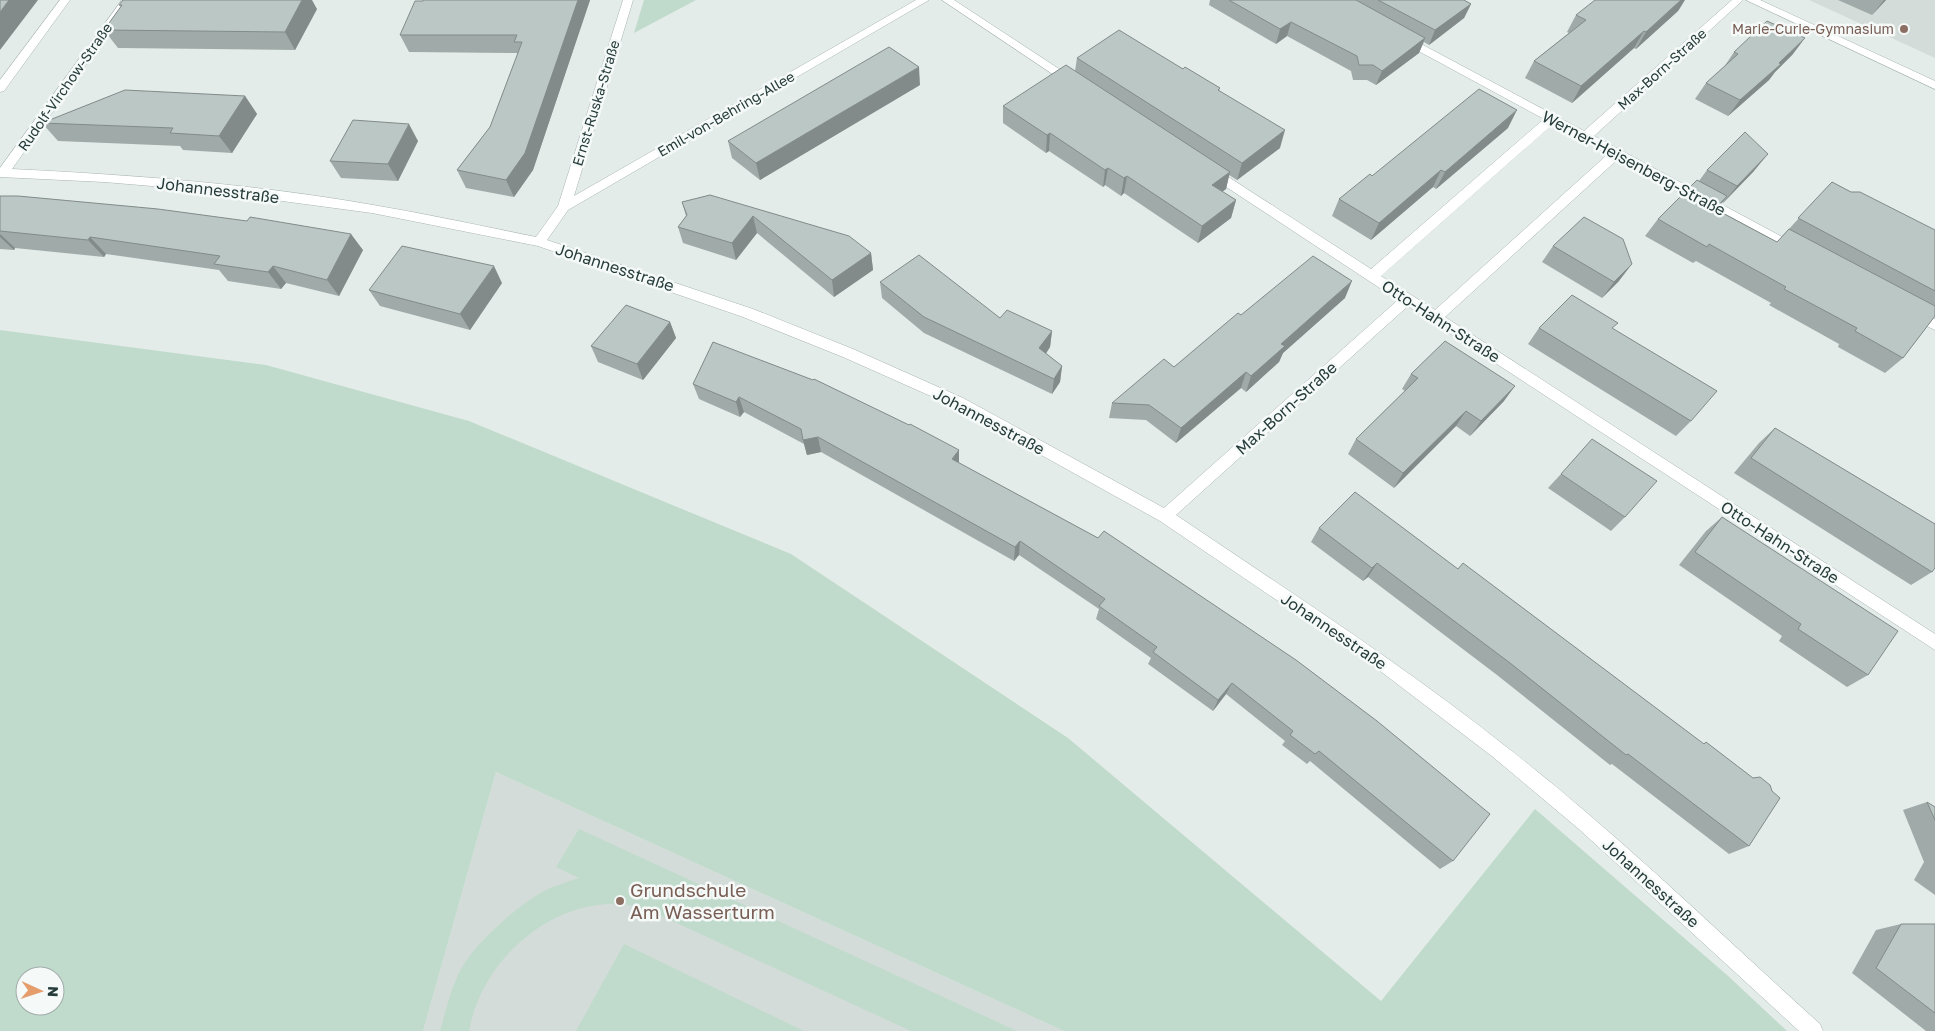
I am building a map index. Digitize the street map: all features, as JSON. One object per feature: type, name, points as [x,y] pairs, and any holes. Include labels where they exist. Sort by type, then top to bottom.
[{"type":"street","points":[[0,88],[65,0]]},
{"type":"street","name":"Rudolf-Virchow-Straße","points":[[2,173],[127,0]]},
{"type":"street","name":"Ernst-Ruska-Straße","points":[[564,207],[628,0]]},
{"type":"street","name":"Emil-von-Behring-Allee","points":[[539,242],[564,207],[924,0]]},
{"type":"street","points":[[947,0],[1088,92]]},
{"type":"street","name":"Max-Born-Straße","points":[[1585,137],[1738,0]]},
{"type":"street","points":[[1751,0],[1935,85]]},
{"type":"street","name":"Werner-Heisenberg-Straße","points":[[1394,33],[1806,256]]},
{"type":"street","points":[[1372,276],[1552,119]]},
{"type":"street","points":[[1436,317],[1616,154]]},
{"type":"street","name":"Otto-Hahn-Straße","points":[[1197,162],[1935,643]]},
{"type":"street","name":"Johannesstraße","points":[[2,173],[200,186],[372,209],[539,242],[748,313],[848,353],[958,402],[1165,516],[1377,659],[1499,751],[1586,824],[1813,1031]]},
{"type":"street","name":"Max-Born-Straße","points":[[1165,516],[1407,299]]},
{"type":"street","points":[[1900,306],[1935,325]]},
{"type":"shaded area","name":"Marie-Curie-Gymnasium","points":[[1809,0],[1935,0],[1935,58]]},
{"type":"shaded area","name":"Grundschule Am Wasserturm","points":[[496,772],[1064,1031],[423,1031]]},
{"type":"green space","points":[[644,0],[696,0],[634,33]]},
{"type":"green space","points":[[0,330],[266,365],[469,421],[791,554],[1068,738],[1381,1001],[1535,809],[1727,975],[1787,1031],[1064,1031],[496,772],[423,1031],[0,1031]]},
{"type":"green space","points":[[579,829],[1017,1031],[911,1031],[653,912],[623,904],[596,905],[570,912],[545,924],[523,939],[504,959],[488,981],[476,1005],[469,1031],[440,1031],[457,976],[477,947],[523,904],[550,888],[579,878],[556,867]]},
{"type":"green space","points":[[624,944],[804,1031],[576,1031]]},
{"type":"building","points":[[0,0],[9,0],[0,12]]},
{"type":"building","points":[[123,0],[302,0],[285,32],[104,30],[122,5],[119,5]]},
{"type":"building","points":[[578,0],[525,153],[506,180],[457,170],[490,127],[522,42],[514,42],[517,35],[400,35],[415,1]]},
{"type":"building","points":[[1229,0],[1356,0],[1425,38],[1382,71],[1373,65],[1359,65],[1357,56],[1291,22],[1280,29]]},
{"type":"building","points":[[1378,0],[1464,0],[1471,4],[1435,30]]},
{"type":"building","points":[[1595,0],[1681,0],[1581,86],[1534,61],[1586,20],[1576,15]]},
{"type":"building","points":[[1767,21],[1805,38],[1779,63],[1781,64],[1740,100],[1706,83],[1738,54],[1734,52]]},
{"type":"building","points":[[1119,30],[1183,69],[1185,67],[1220,88],[1218,90],[1285,130],[1242,163],[1077,58]]},
{"type":"building","points":[[889,47],[919,67],[756,163],[728,141]]},
{"type":"building","points":[[1066,65],[1230,172],[1212,185],[1236,200],[1202,226],[1127,176],[1124,178],[1108,168],[1105,170],[1050,133],[1047,135],[1003,106]]},
{"type":"building","points":[[1479,89],[1517,110],[1445,172],[1441,170],[1379,223],[1339,199],[1370,174],[1372,176]]},
{"type":"building","points":[[125,90],[245,96],[219,136],[170,133],[173,128],[42,123]]},
{"type":"building","points":[[353,120],[409,124],[388,164],[330,161]]},
{"type":"building","points":[[1745,132],[1768,154],[1737,186],[1707,170]]},
{"type":"building","points":[[1697,180],[1727,196],[1715,209],[1777,242],[1789,229],[1935,306],[1935,316],[1903,358],[1855,331],[1857,328],[1784,289],[1786,287],[1709,244],[1707,247],[1658,219]]},
{"type":"building","points":[[1832,182],[1851,192],[1860,192],[1935,230],[1935,291],[1798,218]]},
{"type":"building","points":[[710,195],[849,236],[871,253],[832,280],[753,216],[732,243],[678,227],[687,215],[682,202]]},
{"type":"building","points":[[0,196],[158,209],[247,221],[250,217],[351,234],[327,280],[273,266],[268,272],[214,264],[220,256],[90,237],[88,240],[0,231]]},
{"type":"building","points":[[1584,217],[1623,239],[1632,264],[1614,282],[1553,246]]},
{"type":"building","points":[[402,246],[494,266],[460,314],[369,290]]},
{"type":"building","points":[[919,255],[1000,318],[1007,310],[1052,331],[1039,348],[1062,366],[1054,379],[924,317],[880,282]]},
{"type":"building","points":[[1313,256],[1352,281],[1281,344],[1285,346],[1251,376],[1246,372],[1181,428],[1149,405],[1112,403],[1164,359],[1174,367],[1238,313],[1241,315]]},
{"type":"building","points":[[1572,295],[1618,323],[1612,328],[1717,391],[1691,421],[1539,328]]},
{"type":"building","points":[[626,305],[670,322],[637,364],[591,346]]},
{"type":"building","points":[[1445,341],[1515,386],[1481,421],[1466,411],[1403,473],[1356,439],[1418,378],[1411,374]]},
{"type":"building","points":[[713,342],[814,379],[910,424],[959,450],[952,459],[1098,538],[1104,531],[1296,660],[1377,721],[1490,814],[1453,861],[1319,751],[1315,754],[1290,735],[1293,731],[1232,683],[1218,700],[1153,652],[1157,647],[1099,606],[1105,599],[1020,541],[1015,547],[818,437],[803,440],[801,429],[739,397],[736,402],[693,384]]},
{"type":"building","points":[[1775,428],[1935,524],[1935,568],[1932,572],[1751,458]]},
{"type":"building","points":[[1592,439],[1657,481],[1625,517],[1561,474]]},
{"type":"building","points":[[1355,492],[1458,569],[1463,563],[1704,744],[1706,742],[1753,778],[1760,777],[1770,785],[1772,791],[1780,798],[1749,846],[1628,754],[1626,755],[1510,663],[1377,563],[1372,568],[1319,528]]},
{"type":"building","points":[[1722,517],[1898,631],[1868,675],[1798,629],[1801,624],[1695,552]]},
{"type":"building","points":[[1927,802],[1935,807],[1935,820]]},
{"type":"building","points":[[1901,924],[1935,924],[1935,1013],[1876,968]]},
{"type":"place","name":"Marie-Curie-Gymnasium","points":[[1904,29]]},
{"type":"place","name":"Grundschule Am Wasserturm","points":[[620,901]]}]
